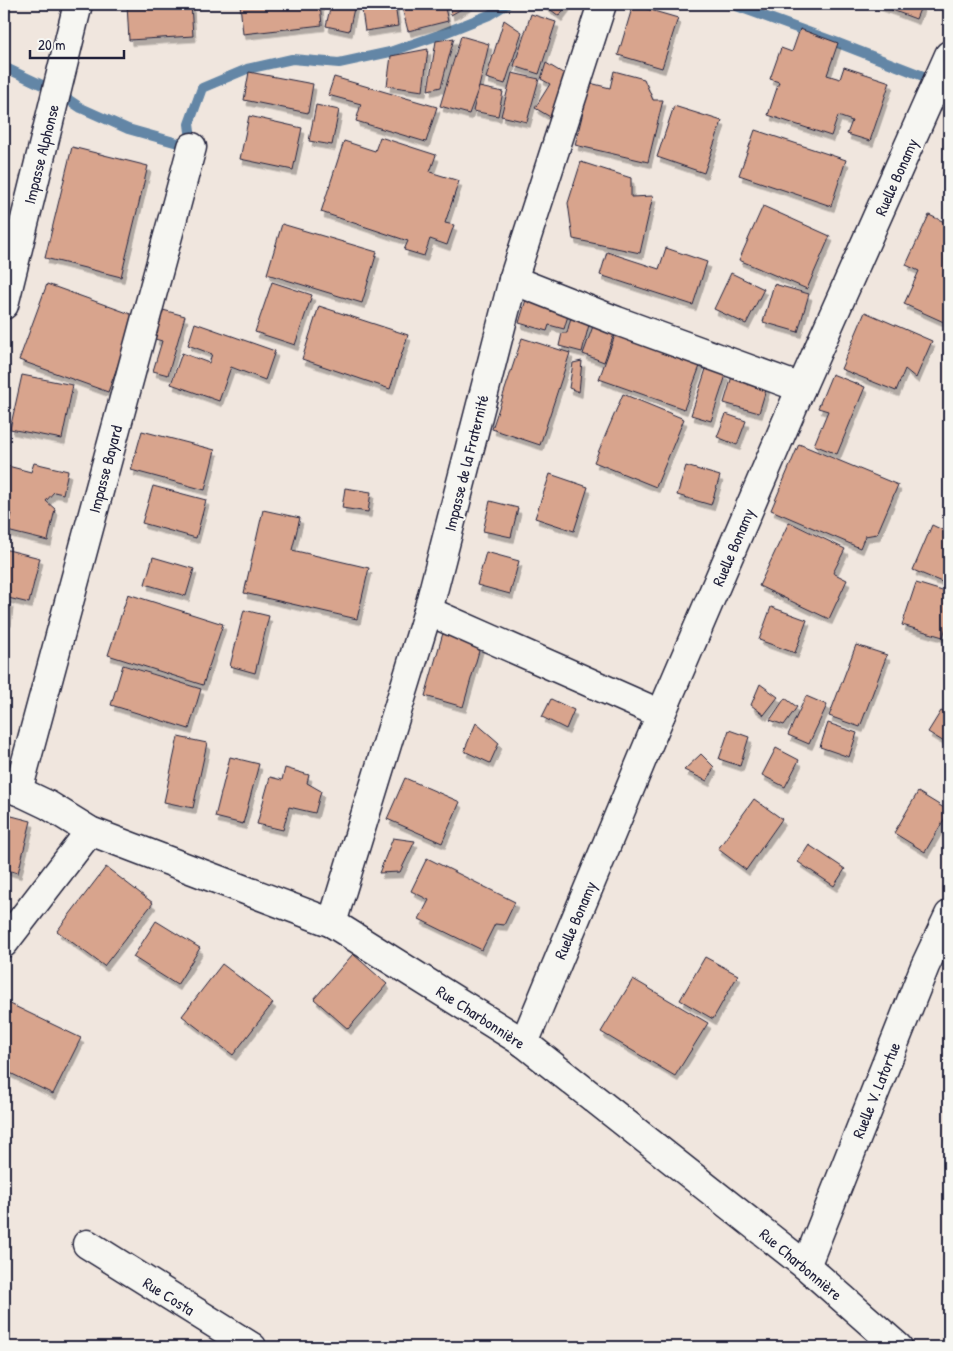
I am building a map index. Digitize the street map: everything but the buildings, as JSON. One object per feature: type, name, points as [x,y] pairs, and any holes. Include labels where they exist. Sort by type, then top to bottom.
[{"type":"street","name":"Impasse Alphonse","points":[[4,305],[14,217],[78,4]]},
{"type":"street","name":"Impasse de la Fraternité","points":[[332,923],[428,611],[513,280],[602,4]]},
{"type":"street","name":"Ruelle Bonamy","points":[[524,1043],[661,714],[801,388],[949,55]]},
{"type":"street","name":"Impasse Bayard","points":[[11,787],[192,147]]},
{"type":"street","points":[[513,280],[617,321],[801,388]]},
{"type":"street","points":[[428,611],[661,714]]},
{"type":"street","name":"Rue Charbonnière","points":[[11,787],[48,805],[90,831],[332,923],[524,1043],[806,1266],[898,1347]]},
{"type":"street","points":[[4,943],[90,831]]},
{"type":"street","name":"Ruelle V. Latortue","points":[[806,1266],[925,966],[949,915]]},
{"type":"street","name":"Rue Costa","points":[[86,1244],[252,1347]]},
{"type":"waterway","points":[[4,67],[57,92],[81,108],[128,129],[192,147],[189,124],[202,88],[247,69],[292,59],[339,63],[390,52],[489,15],[507,4]]},
{"type":"waterway","points":[[731,4],[936,81]]}]
